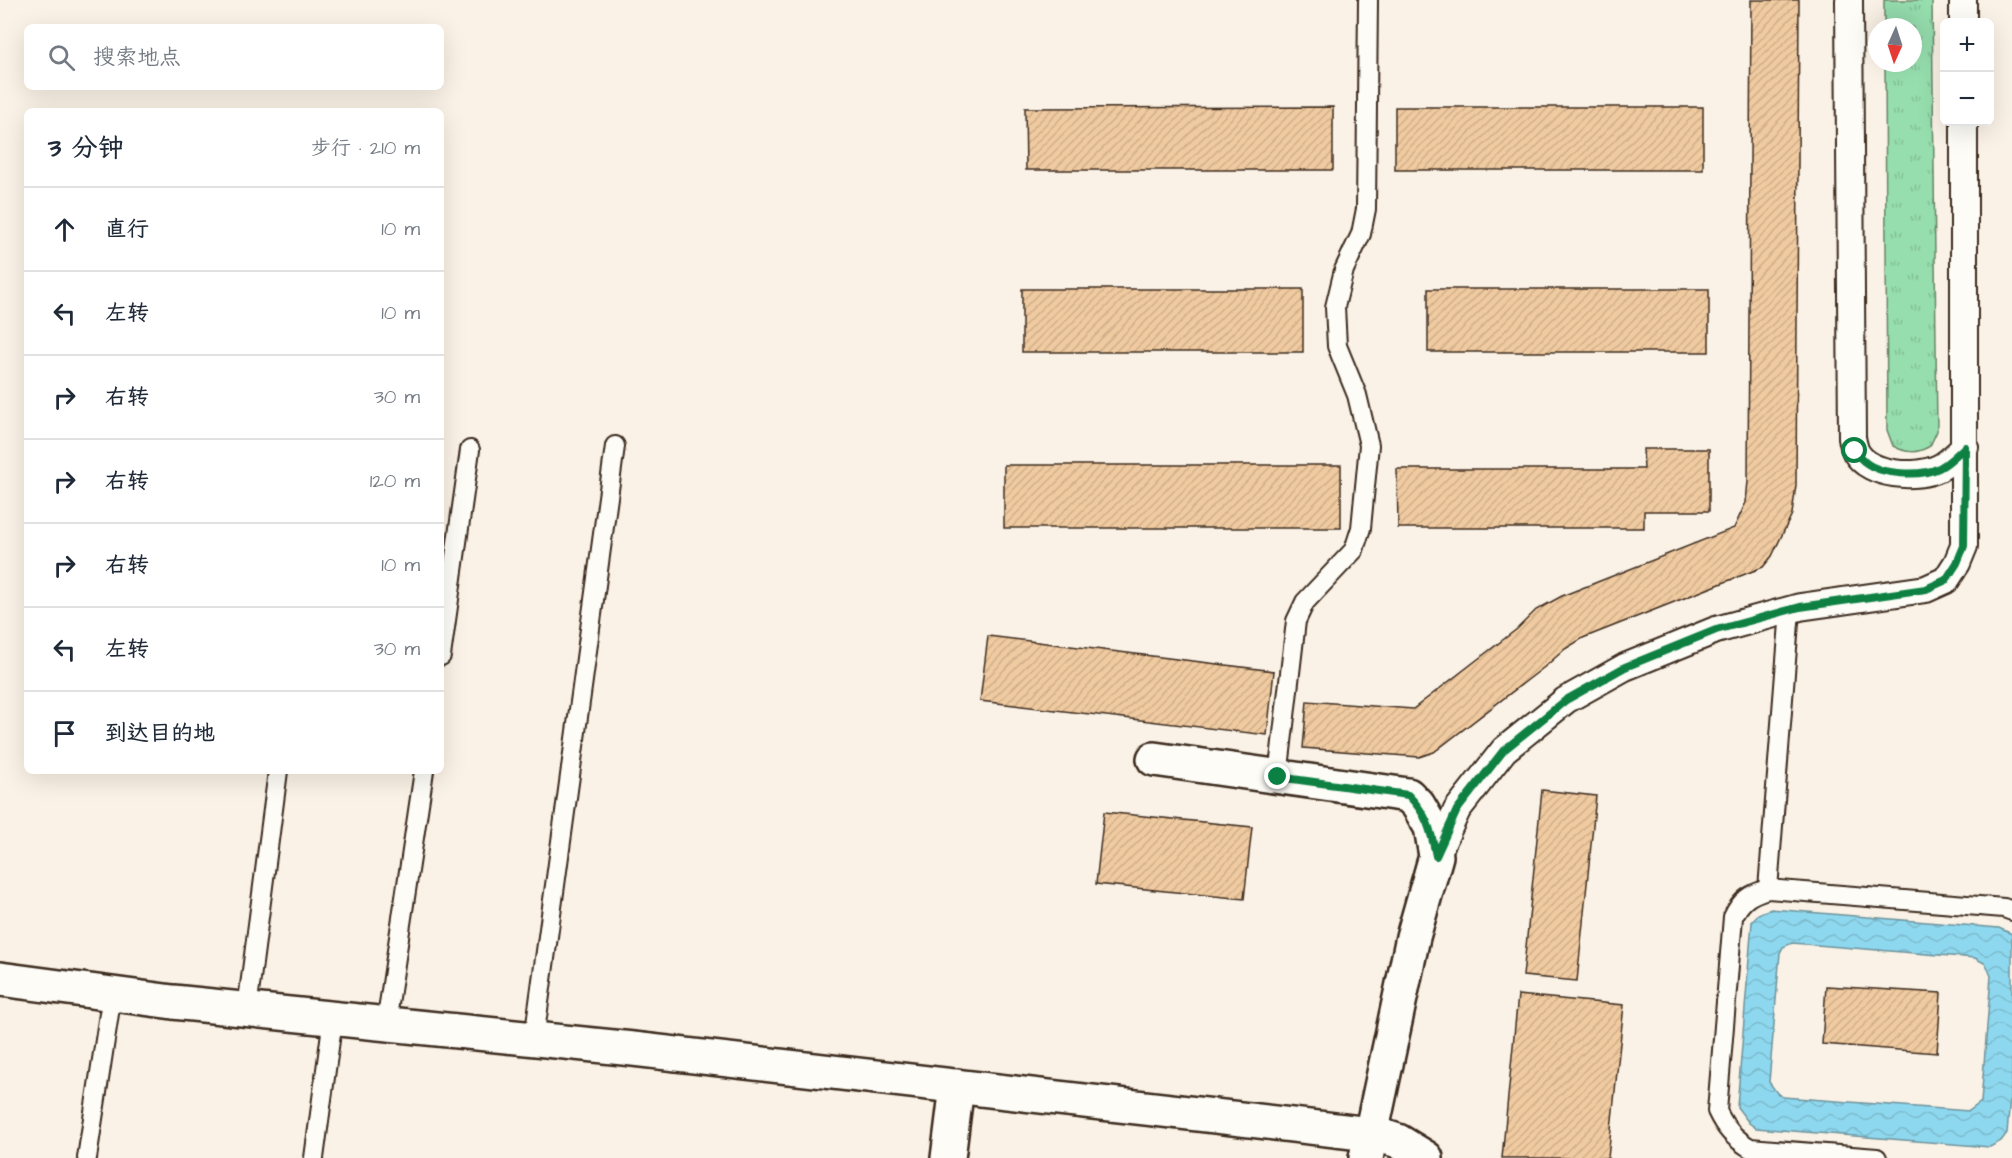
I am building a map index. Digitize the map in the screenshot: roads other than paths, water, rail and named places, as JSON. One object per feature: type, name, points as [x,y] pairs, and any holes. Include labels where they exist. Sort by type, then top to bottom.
[{"type":"street","points":[[1849,0],[1852,438],[1855,451],[1866,463],[1879,469],[1922,473],[1939,468],[1965,447]]},
{"type":"street","points":[[1963,0],[1963,18]]},
{"type":"street","points":[[1368,1146],[1413,937],[1436,856],[1457,810],[1504,750],[1566,700],[1625,667],[1716,630],[1790,610],[1926,589],[1946,580],[1957,563],[1964,546],[1964,126]]},
{"type":"street","points":[[1154,759],[1408,795],[1418,804],[1431,827],[1436,856]]},
{"type":"street","points":[[0,979],[247,1010],[957,1086],[1368,1146],[1398,1141],[1426,1158]]},
{"type":"street","points":[[948,1158],[957,1086]]},
{"type":"lane","points":[[1278,777],[1296,621],[1305,602],[1354,550],[1361,528],[1365,502],[1369,445],[1357,395],[1337,346],[1335,307],[1344,270],[1361,234],[1366,209],[1368,0]]},
{"type":"lane","points":[[534,1039],[615,446]]},
{"type":"lane","points":[[444,635],[470,450]]},
{"type":"lane","points":[[1768,889],[1790,610]]},
{"type":"lane","points":[[247,1010],[278,774]]},
{"type":"lane","points":[[386,1024],[424,774]]},
{"type":"lane","points":[[1877,1158],[1750,1148],[1735,1138],[1722,1122],[1717,1111],[1733,917],[1743,900],[1768,889],[2004,908],[2012,911]]},
{"type":"lane","points":[[87,1158],[112,994]]},
{"type":"lane","points":[[314,1158],[333,1018]]},
{"type":"water","points":[[1770,909],[1999,928],[2012,934],[2012,1077],[2007,1133],[2001,1141],[1990,1147],[1756,1128],[1749,1123],[1737,1107],[1752,922],[1758,914]],"holes":[[[1792,943],[1975,958],[1986,964],[1991,976],[1981,1102],[1969,1111],[1783,1097],[1769,1082],[1780,953],[1783,947]]]}]
